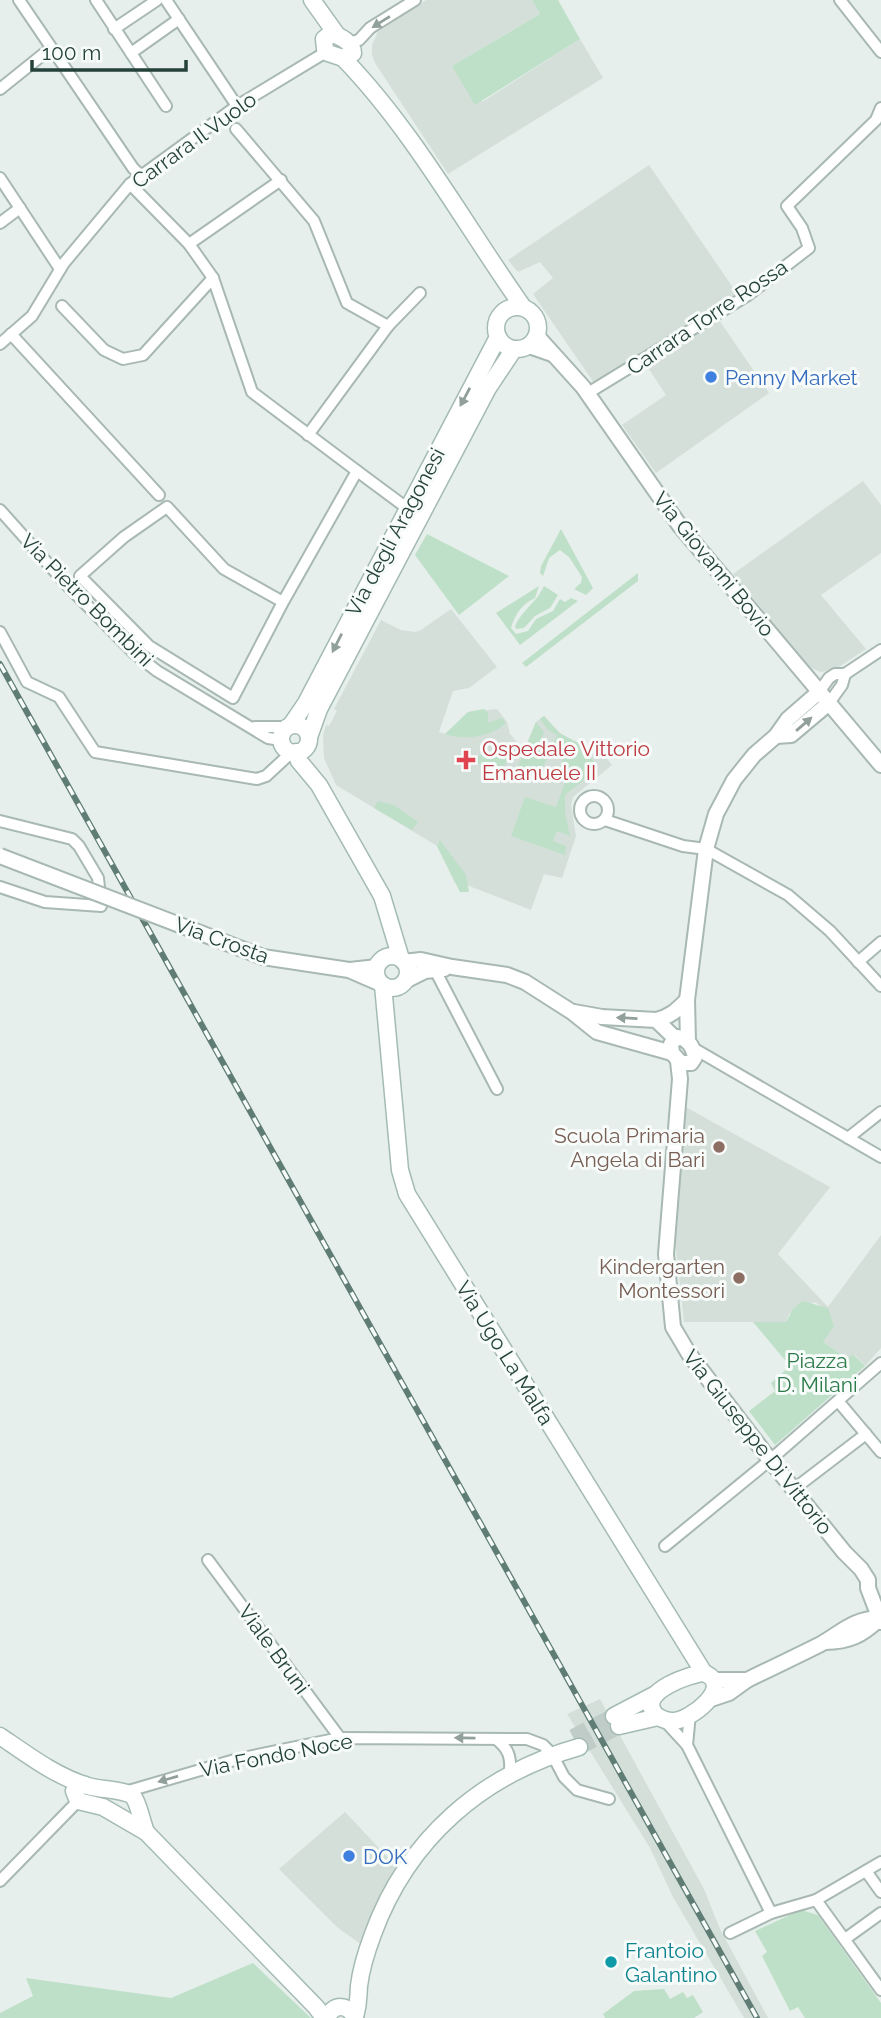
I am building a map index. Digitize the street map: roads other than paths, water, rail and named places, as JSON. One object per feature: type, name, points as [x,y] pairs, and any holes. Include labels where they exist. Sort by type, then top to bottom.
[{"type":"main road","points":[[315,4],[338,47],[433,174],[523,307]]},
{"type":"main road","points":[[491,262],[504,310]]},
{"type":"main road","points":[[498,337],[496,323],[504,310],[523,307],[538,321],[527,344]]},
{"type":"main road","name":"Via Giovanni Bovio","points":[[498,337],[508,347],[527,344]]},
{"type":"main road","name":"Via degli Aragonesi","points":[[293,740],[319,709],[498,337]]},
{"type":"main road","name":"Via degli Aragonesi","points":[[414,513],[488,388],[527,344]]},
{"type":"main road","points":[[293,740],[299,761],[319,785],[382,895],[390,922],[390,988],[403,983]]},
{"type":"main road","points":[[386,1034],[393,1006],[407,974],[388,969]]},
{"type":"main road","name":"Via Ugo La Malfa","points":[[388,969],[386,1034],[400,1170],[407,1194],[708,1677]]},
{"type":"main road","points":[[680,1679],[684,1657],[689,1648]]},
{"type":"main road","points":[[708,1677],[715,1691],[711,1699],[678,1721],[661,1718],[616,1721],[680,1679],[708,1677]]},
{"type":"main road","points":[[656,1694],[651,1700],[651,1707],[661,1718]]},
{"type":"main road","points":[[0,1736],[79,1795],[146,1832],[328,2012]]},
{"type":"main road","points":[[355,2017],[361,1998],[359,1988],[365,1961],[379,1921],[417,1854],[457,1809],[482,1790],[510,1773],[576,1742]]},
{"type":"main road","points":[[125,1792],[135,1797],[146,1832]]},
{"type":"main road","name":"Via Fondo Noce","points":[[79,1795],[125,1792]]},
{"type":"main road","points":[[122,1819],[132,1817],[137,1808]]},
{"type":"main road","points":[[328,2012],[359,1988]]},
{"type":"main road","points":[[328,2012],[349,2009],[355,2017]]},
{"type":"street","points":[[19,0],[141,176]]},
{"type":"street","points":[[96,0],[166,106]]},
{"type":"street","points":[[114,29],[156,0]]},
{"type":"street","points":[[166,0],[237,106]]},
{"type":"street","name":"Carrara Il Vuolo","points":[[0,344],[32,316],[60,269],[130,184],[237,106],[338,47],[359,40],[370,28],[415,0]]},
{"type":"street","points":[[839,0],[881,52]]},
{"type":"street","points":[[131,53],[179,19]]},
{"type":"street","points":[[0,89],[51,48]]},
{"type":"street","name":"Carrara Torre Rossa","points":[[585,390],[748,295],[809,248],[802,228],[786,206],[876,120],[881,108]]},
{"type":"street","points":[[236,129],[314,221],[347,303],[388,326]]},
{"type":"street","points":[[0,178],[60,269]]},
{"type":"street","points":[[189,244],[281,180]]},
{"type":"street","points":[[130,184],[189,244],[213,278],[252,392],[414,513]]},
{"type":"street","points":[[0,223],[20,208]]},
{"type":"street","points":[[62,306],[104,350],[124,359],[143,355],[213,278]]},
{"type":"street","points":[[309,435],[388,326],[420,293]]},
{"type":"street","points":[[11,334],[159,495]]},
{"type":"street","name":"Via Giovanni Bovio","points":[[527,344],[557,356],[585,390],[680,526],[881,765]]},
{"type":"street","points":[[284,602],[224,569],[167,507],[124,537],[80,576],[149,646],[233,698],[357,471]]},
{"type":"street","name":"Via Pietro Bombini","points":[[0,510],[67,585],[134,653],[157,671],[252,727],[293,740]]},
{"type":"street","points":[[0,632],[27,682],[59,697],[95,752],[257,779],[266,776],[274,768],[293,740]]},
{"type":"street","points":[[819,692],[829,678],[835,674],[845,674],[881,650]]},
{"type":"street","points":[[829,704],[842,685],[845,674]]},
{"type":"street","name":"Via Giuseppe Di Vittorio","points":[[819,692],[788,719],[776,736],[754,755],[734,780],[716,814],[706,849],[687,1005],[666,1254],[673,1327],[688,1354],[844,1552],[854,1575],[868,1588],[880,1620]]},
{"type":"street","name":"Via Giuseppe Di Vittorio","points":[[776,736],[791,735],[829,704]]},
{"type":"street","points":[[605,820],[683,846],[706,849],[788,895],[830,931],[881,986]]},
{"type":"street","points":[[0,821],[72,839],[79,846],[97,878],[101,906],[45,902],[0,887]]},
{"type":"street","name":"Via Crosta","points":[[0,856],[263,957],[349,970],[388,969]]},
{"type":"street","points":[[859,962],[881,942]]},
{"type":"street","points":[[388,969],[421,960],[507,975],[525,982],[572,1012],[597,1032],[683,1051],[717,1062],[881,1157]]},
{"type":"street","points":[[403,983],[425,971],[452,967]]},
{"type":"street","points":[[435,970],[497,1089]]},
{"type":"street","points":[[572,1012],[602,1017],[656,1020],[666,1018],[687,1005]]},
{"type":"street","points":[[656,1020],[683,1051]]},
{"type":"street","points":[[848,1138],[881,1112]]},
{"type":"street","points":[[666,1546],[771,1460],[881,1363]]},
{"type":"street","points":[[838,1401],[881,1452]]},
{"type":"street","points":[[793,1489],[866,1434]]},
{"type":"street","name":"Viale Bruni","points":[[208,1560],[340,1738]]},
{"type":"street","points":[[711,1699],[729,1693],[747,1680],[825,1642],[843,1642],[880,1620]]},
{"type":"street","points":[[708,1677],[747,1680]]},
{"type":"street","points":[[688,1745],[690,1714]]},
{"type":"street","points":[[661,1718],[688,1745],[771,1913]]},
{"type":"street","name":"Via Fondo Noce","points":[[125,1792],[238,1759],[340,1738],[527,1739],[543,1745],[552,1754]]},
{"type":"street","points":[[496,1739],[506,1747],[511,1759],[510,1773]]},
{"type":"street","points":[[552,1754],[564,1777],[577,1790],[608,1799]]},
{"type":"street","points":[[0,1881],[79,1795]]},
{"type":"street","points":[[730,1933],[771,1913],[816,1900],[881,1862]]},
{"type":"street","points":[[866,1871],[881,1892]]},
{"type":"street","points":[[816,1900],[881,1990]]},
{"type":"street","points":[[845,1939],[881,1913]]},
{"type":"tunnel","points":[[573,1737],[614,1716]]},
{"type":"tunnel","points":[[579,1747],[619,1726]]},
{"type":"railway","points":[[0,664],[757,2018]]},
{"type":"place","name":"Penny Market","points":[[711,377]]},
{"type":"place","name":"Ospedale Vittorio Emanuele II","points":[[466,760]]},
{"type":"place","name":"Scuola Primaria Angela di Bari","points":[[719,1147]]},
{"type":"place","name":"Kindergarten Montessori","points":[[739,1278]]},
{"type":"place","name":"DOK","points":[[349,1856]]},
{"type":"place","name":"Frantoio Galantino","points":[[611,1962]]},
{"type":"park label","name":"Piazza D. Milani","points":[[817,1372]]}]
